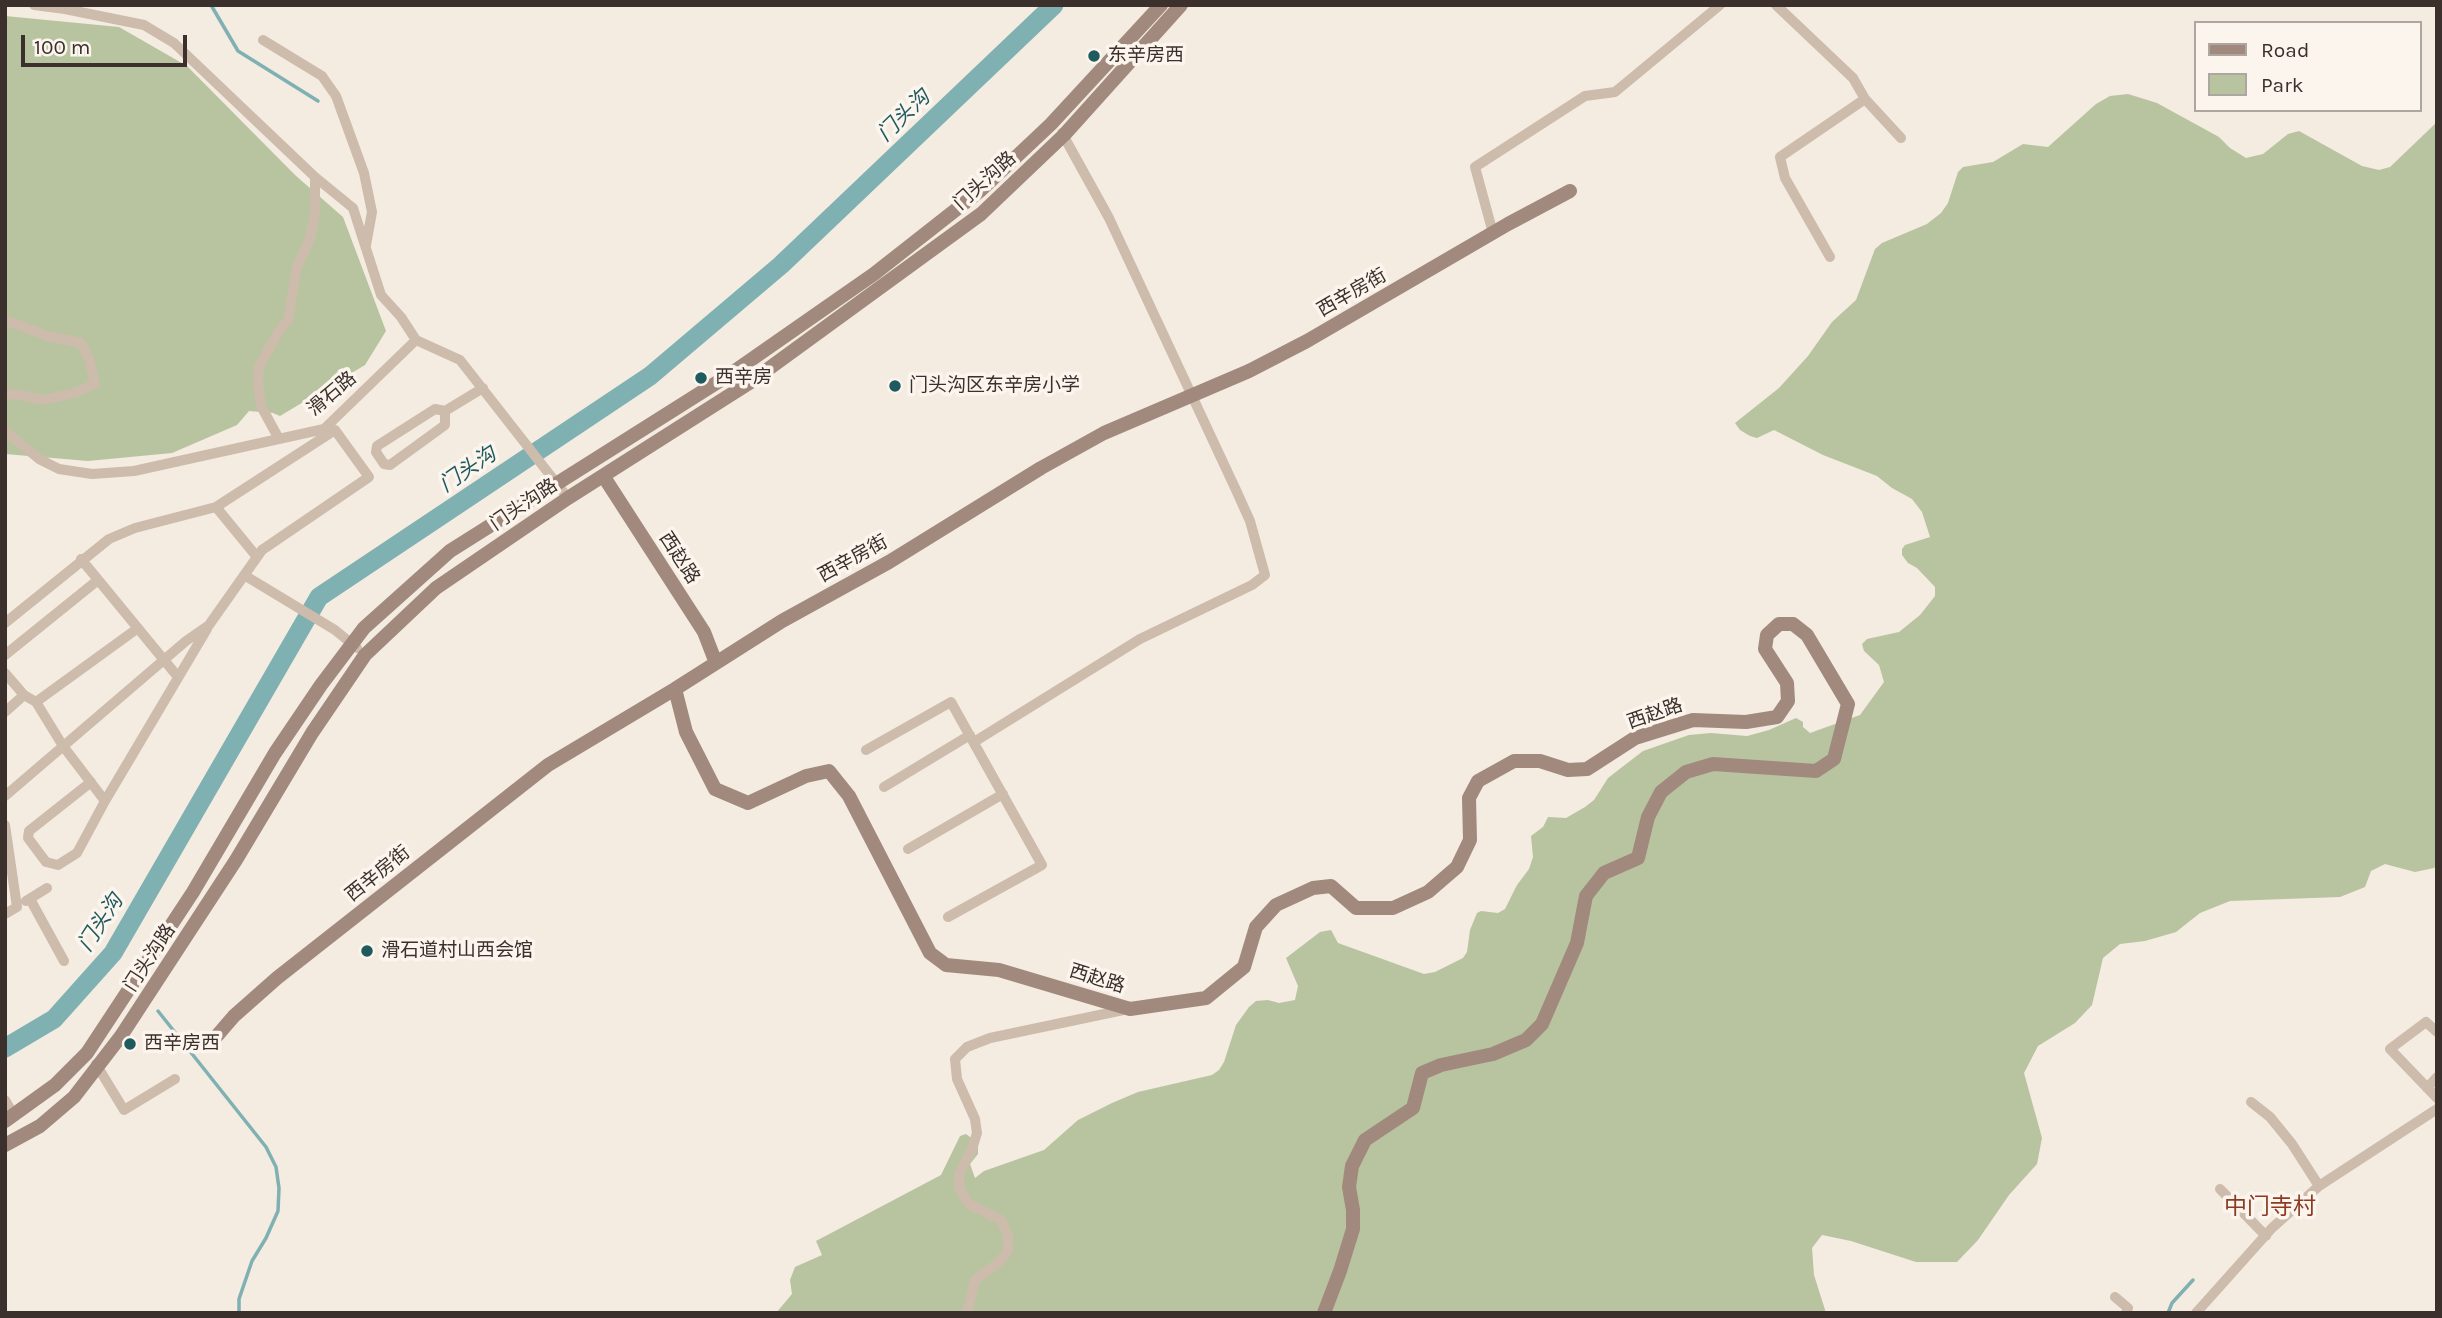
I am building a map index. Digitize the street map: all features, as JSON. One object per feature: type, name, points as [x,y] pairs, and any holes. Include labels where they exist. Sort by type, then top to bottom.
[{"type":"street","points":[[34,5],[144,25],[174,43],[315,177],[353,208],[381,295],[401,317],[416,340],[460,360],[568,498]]},
{"type":"street","name":"门头沟路","points":[[10,1118],[55,1085],[87,1053],[193,892],[282,743],[364,628],[450,551],[732,373],[868,278],[981,190],[1051,124],[1161,5]]},
{"type":"street","name":"门头沟路","points":[[5,1145],[40,1126],[74,1097],[98,1066],[157,984],[312,733],[365,655],[436,588],[568,498],[749,383],[981,214],[1064,135],[1181,5]]},
{"type":"street","points":[[1493,233],[1475,167],[1585,96],[1615,92],[1720,5]]},
{"type":"street","points":[[1776,5],[1853,78],[1865,99],[1901,138]]},
{"type":"street","points":[[263,40],[322,76],[336,96],[364,173],[372,212],[366,245]]},
{"type":"street","points":[[1830,257],[1785,178],[1780,157],[1865,99]]},
{"type":"street","points":[[884,787],[972,739],[1140,639],[1252,585],[1265,575],[1250,521],[1109,218],[1064,135],[1051,124]]},
{"type":"street","points":[[279,439],[261,405],[259,367],[288,320],[297,267],[310,238],[315,215],[315,177]]},
{"type":"street","name":"西辛房街","points":[[209,1045],[234,1016],[277,978],[548,765],[782,621],[889,562],[1041,468],[1104,433],[1249,371],[1307,341],[1570,191]]},
{"type":"street","points":[[5,320],[48,336],[81,343],[96,384],[44,400],[5,394]]},
{"type":"street","name":"滑石路","points":[[5,431],[39,459],[59,469],[92,474],[134,471],[279,439],[324,429],[416,340]]},
{"type":"street","points":[[445,411],[445,425],[390,465],[384,464],[376,452],[377,446],[435,409],[445,411],[483,388]]},
{"type":"street","points":[[5,623],[109,539],[135,528],[216,507],[335,430],[369,477],[262,550],[209,625],[77,853],[58,865],[46,862],[28,838],[29,831],[90,782]]},
{"type":"street","name":"西赵路","points":[[604,477],[704,632],[716,663]]},
{"type":"street","points":[[216,507],[257,557]]},
{"type":"street","points":[[81,559],[178,677]]},
{"type":"street","points":[[244,575],[322,623],[365,655]]},
{"type":"street","points":[[5,655],[98,580]]},
{"type":"street","name":"西赵路","points":[[675,689],[686,732],[715,789],[748,803],[806,776],[829,771],[849,796],[930,953],[946,965],[999,970],[1130,1009],[1206,998],[1244,967],[1256,927],[1276,905],[1313,888],[1331,886],[1356,908],[1393,908],[1427,892],[1457,867],[1470,840],[1469,798],[1478,781],[1514,761],[1540,761],[1568,771],[1587,769],[1635,738],[1693,720],[1746,722],[1777,717],[1788,701],[1787,683],[1765,649],[1767,635],[1779,624],[1793,624],[1807,635],[1848,704],[1834,759],[1816,771],[1713,764],[1686,772],[1661,792],[1648,817],[1638,858],[1604,873],[1586,895],[1577,943],[1542,1024],[1526,1040],[1493,1054],[1441,1065],[1422,1073],[1413,1108],[1365,1140],[1352,1166],[1349,1187],[1353,1229],[1324,1313]]},
{"type":"street","points":[[5,796],[209,625]]},
{"type":"street","points":[[36,702],[138,628]]},
{"type":"street","points":[[5,673],[24,695],[36,702],[64,746],[105,801]]},
{"type":"street","points":[[5,712],[24,695]]},
{"type":"street","points":[[866,750],[951,702],[1042,864],[948,917]]},
{"type":"street","points":[[908,849],[1003,794]]},
{"type":"street","points":[[5,825],[17,907]]},
{"type":"street","points":[[5,914],[47,888]]},
{"type":"street","points":[[30,899],[64,961]]},
{"type":"street","points":[[967,1313],[975,1280],[998,1263],[1008,1251],[1008,1236],[1001,1220],[969,1205],[960,1190],[959,1175],[977,1133],[975,1119],[957,1079],[955,1059],[967,1047],[990,1038],[1130,1009]]},
{"type":"street","points":[[2437,1032],[2426,1022],[2390,1049],[2437,1098]]},
{"type":"street","points":[[87,1053],[98,1066],[124,1110],[174,1079]]},
{"type":"street","points":[[2427,1088],[2437,1077]]},
{"type":"street","points":[[5,1100],[10,1118]]},
{"type":"street","points":[[2251,1101],[2270,1117],[2292,1144],[2319,1186]]},
{"type":"street","points":[[2196,1313],[2266,1236],[2319,1186],[2437,1110]]},
{"type":"street","points":[[2220,1189],[2266,1236]]},
{"type":"street","points":[[2115,1297],[2128,1308],[2126,1313]]},
{"type":"green space","points":[[5,16],[119,27],[187,66],[295,175],[343,217],[386,331],[365,365],[280,416],[249,411],[237,425],[172,453],[88,461],[5,454]]},
{"type":"green space","points":[[2128,94],[2157,103],[2219,137],[2246,158],[2263,154],[2288,134],[2299,131],[2362,166],[2379,170],[2390,167],[2437,122],[2437,864],[2434,868],[2415,872],[2385,864],[2371,871],[2365,887],[2340,897],[2230,901],[2200,913],[2176,932],[2145,941],[2120,944],[2103,958],[2092,1005],[2075,1023],[2038,1046],[2024,1073],[2042,1138],[2037,1164],[2009,1195],[1978,1240],[1957,1262],[1916,1262],[1851,1241],[1822,1235],[1812,1248],[1814,1275],[1826,1313],[776,1313],[792,1294],[790,1280],[795,1267],[822,1255],[816,1241],[941,1175],[960,1136],[966,1134],[978,1143],[978,1154],[970,1164],[975,1178],[984,1171],[1044,1150],[1078,1120],[1112,1103],[1138,1092],[1212,1075],[1224,1062],[1236,1025],[1249,1007],[1256,1001],[1279,1003],[1295,1000],[1298,986],[1286,958],[1320,932],[1331,930],[1338,943],[1424,974],[1435,972],[1463,958],[1477,913],[1498,913],[1505,909],[1529,869],[1533,857],[1531,836],[1543,827],[1548,817],[1566,818],[1585,807],[1594,800],[1608,778],[1643,751],[1689,735],[1711,733],[1747,736],[1796,718],[1803,722],[1803,727],[1810,733],[1860,715],[1884,682],[1879,665],[1864,651],[1862,644],[1867,639],[1899,632],[1920,615],[1935,596],[1935,587],[1902,555],[1905,545],[1930,537],[1922,512],[1912,499],[1877,476],[1823,455],[1774,430],[1757,438],[1740,430],[1735,423],[1779,388],[1808,356],[1832,322],[1856,300],[1875,249],[1882,243],[1927,224],[1941,213],[1948,203],[1958,172],[1963,167],[1993,162],[2023,144],[2048,147],[2096,104],[2110,96]]},
{"type":"waterway","points":[[211,5],[238,51],[318,101]]},
{"type":"waterway","name":"门头沟","points":[[5,1048],[54,1019],[113,953],[319,597],[650,376],[781,265],[1054,5]]},
{"type":"waterway","points":[[158,1011],[266,1147],[276,1167],[278,1211],[252,1261],[239,1299],[239,1313]]},
{"type":"waterway","points":[[2168,1313],[2172,1303],[2193,1280]]},
{"type":"place","name":"东辛房西","points":[[1094,56]]},
{"type":"place","name":"西辛房","points":[[701,378]]},
{"type":"place","name":"门头沟区东辛房小学","points":[[895,386]]},
{"type":"place","name":"滑石道村山西会馆","points":[[367,951]]},
{"type":"place","name":"西辛房西","points":[[130,1044]]},
{"type":"district","name":"中门寺村","points":[[2270,1207]]}]
